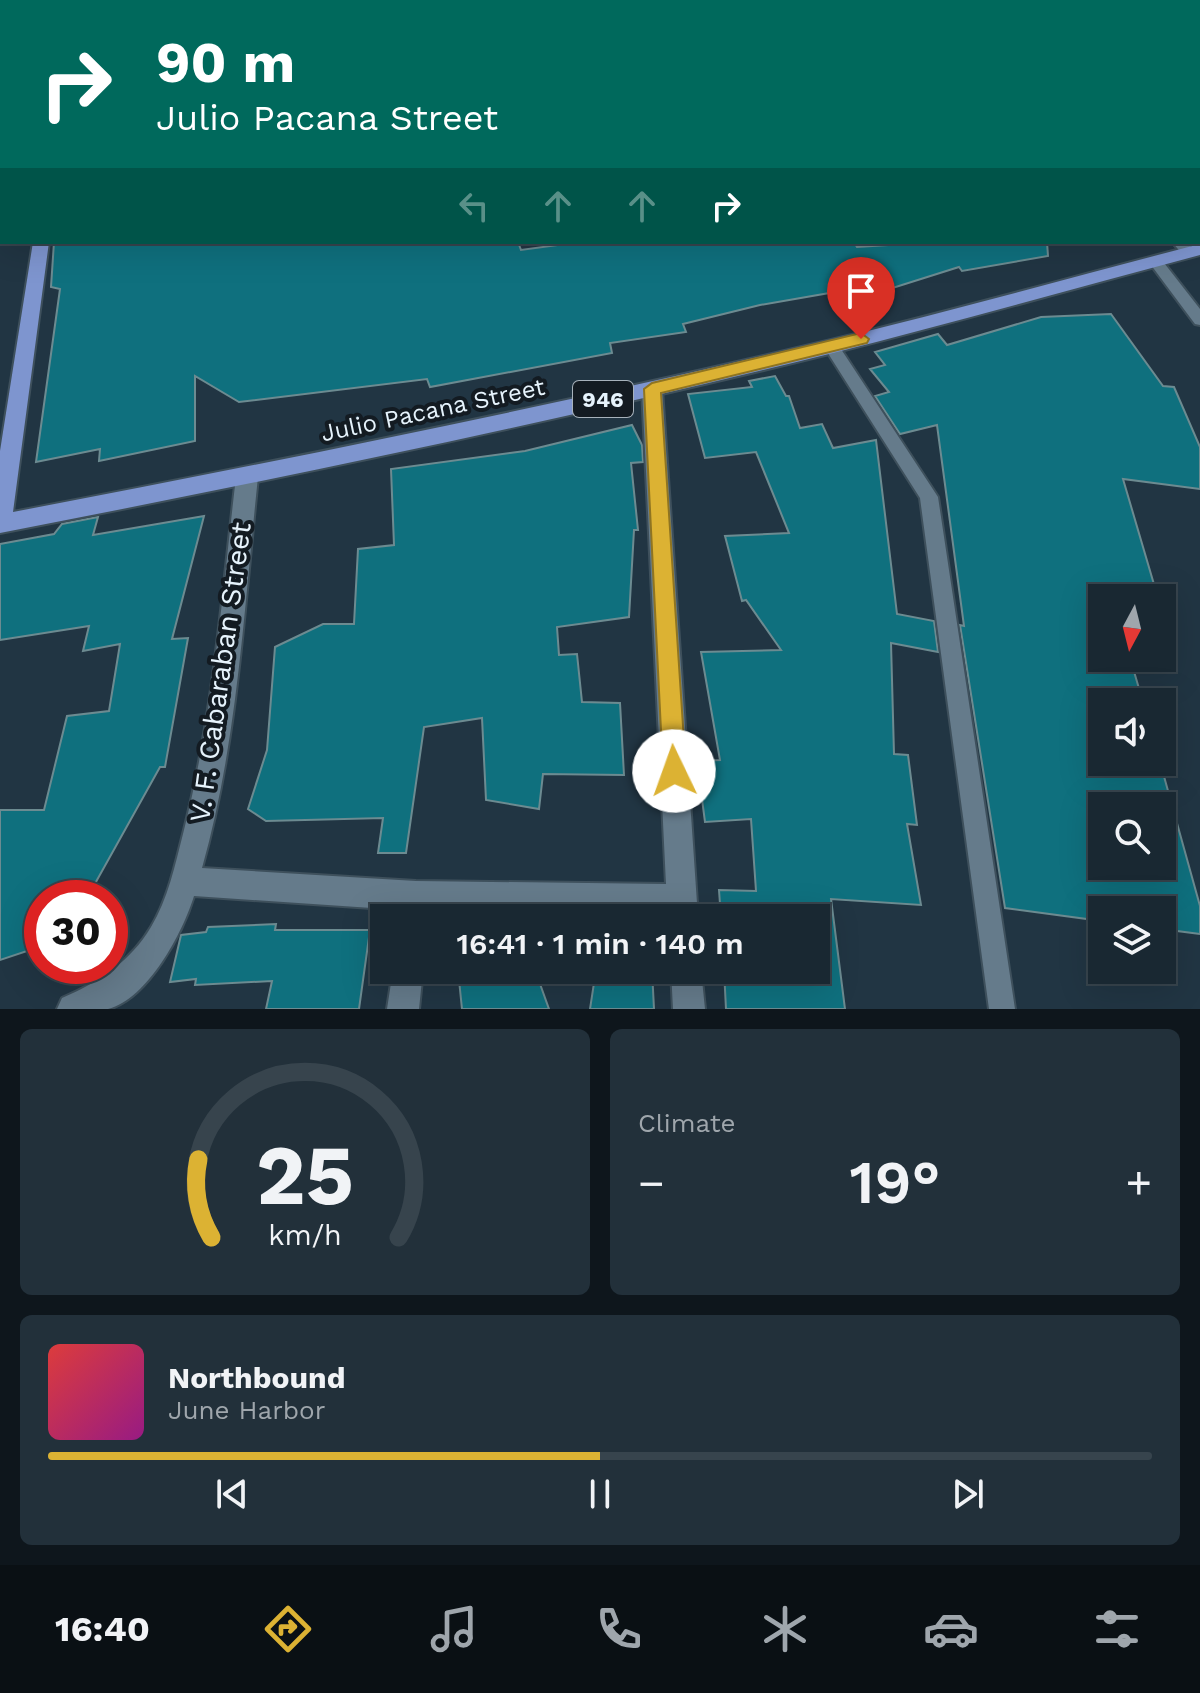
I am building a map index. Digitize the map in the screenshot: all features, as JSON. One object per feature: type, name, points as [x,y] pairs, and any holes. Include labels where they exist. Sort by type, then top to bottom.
[{"type":"main road","points":[[0,523],[41,244]]},
{"type":"main road","name":"Julio Pacana Street","points":[[0,523],[247,477],[652,389],[832,347],[1156,262],[1189,248]]},
{"type":"street","points":[[652,389],[682,904]]},
{"type":"street","name":"V. F. Cabaraban Street","points":[[89,1006],[132,974],[156,946],[184,881],[204,811],[215,748],[247,477]]},
{"type":"street","points":[[184,881],[388,904]]},
{"type":"street","points":[[403,1009],[406,984]]},
{"type":"street","points":[[687,984],[689,1009]]},
{"type":"lane","points":[[1156,262],[1200,320]]},
{"type":"lane","points":[[832,347],[929,497],[1002,1009]]},
{"type":"building","points":[[54,244],[519,244],[521,250],[565,244],[855,244],[857,247],[1047,244],[1048,256],[962,271],[959,267],[842,304],[841,291],[760,305],[683,324],[686,332],[610,343],[612,353],[430,387],[427,379],[239,402],[195,376],[195,441],[99,461],[100,449],[36,462],[60,289],[51,287]]},
{"type":"building","points":[[1111,314],[1163,386],[1174,387],[1200,447],[1200,489],[1123,479],[1154,584],[1088,584],[1088,672],[1134,672],[1139,688],[1088,688],[1088,776],[1164,776],[1168,792],[1088,792],[1088,880],[1176,880],[1176,820],[1200,906],[1200,934],[1176,931],[1176,896],[1088,896],[1088,919],[1005,908],[960,625],[964,626],[937,425],[900,434],[875,396],[889,392],[870,369],[885,365],[875,352],[938,334],[947,345],[1041,317]]},
{"type":"building","points":[[775,376],[786,396],[789,396],[800,428],[822,424],[833,448],[876,440],[897,614],[934,621],[938,652],[891,643],[894,754],[908,755],[917,825],[907,824],[921,905],[831,899],[845,1009],[726,1009],[725,984],[830,984],[830,904],[720,904],[719,890],[756,891],[751,819],[705,822],[697,761],[720,760],[701,652],[781,650],[746,600],[742,601],[725,536],[789,533],[756,452],[705,458],[688,394],[752,387],[749,381]]},
{"type":"building","points":[[632,425],[642,445],[643,462],[631,463],[638,530],[634,530],[629,617],[557,627],[559,655],[577,654],[582,702],[620,703],[624,775],[543,774],[539,809],[486,800],[482,718],[424,727],[406,853],[378,853],[383,818],[266,821],[248,809],[267,750],[275,647],[323,624],[354,624],[358,549],[394,545],[391,469],[525,451]]},
{"type":"building","points":[[204,516],[172,639],[188,638],[165,767],[160,767],[97,880],[24,880],[24,952],[0,960],[0,810],[44,810],[67,716],[109,711],[120,644],[83,651],[89,626],[0,640],[0,544],[54,534],[62,524],[98,517],[93,535]]},
{"type":"building","points":[[276,924],[275,930],[370,930],[359,1009],[266,1009],[272,981],[195,985],[196,979],[170,982],[181,935],[206,932],[208,927]]},
{"type":"building","points":[[459,984],[540,984],[549,1009],[462,1009]]},
{"type":"building","points":[[594,984],[653,984],[654,1009],[590,1009]]},
{"type":"route","points":[[674,771],[652,389],[861,339]]}]
